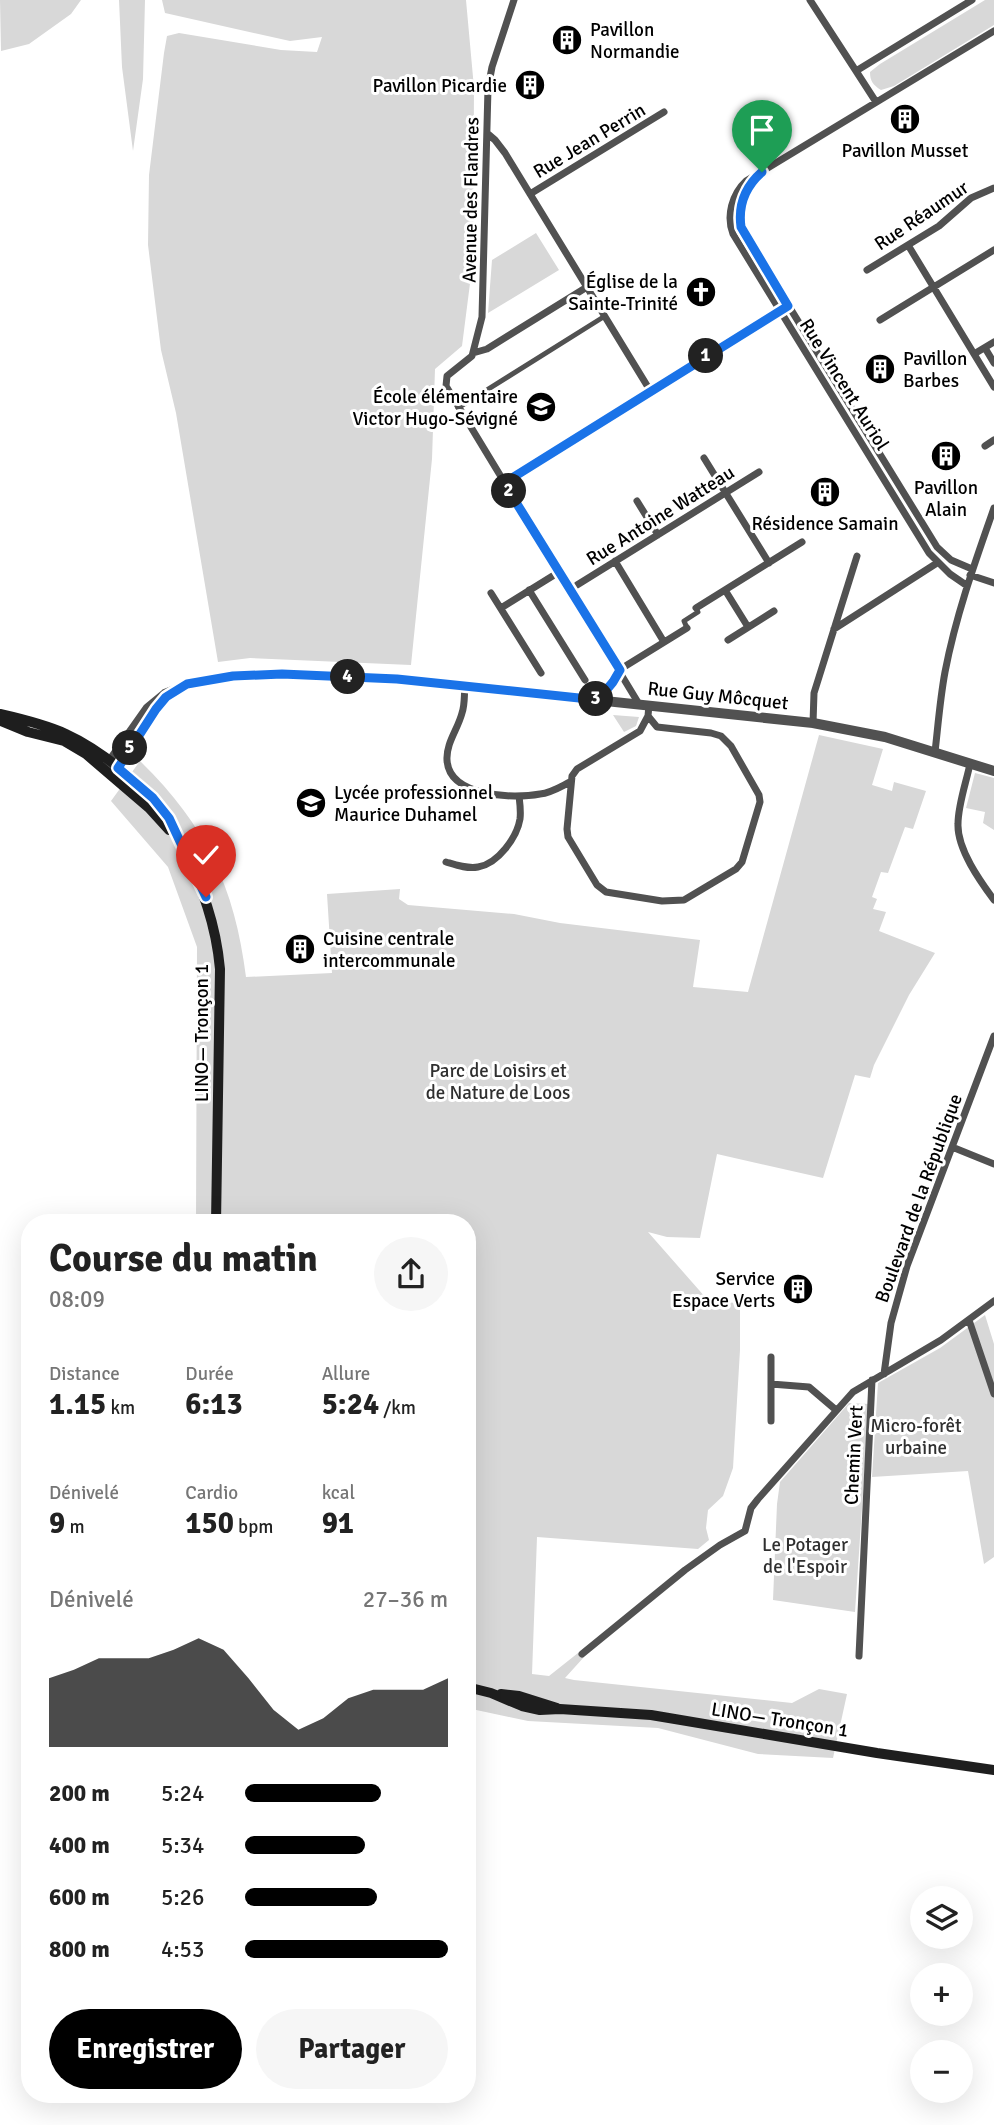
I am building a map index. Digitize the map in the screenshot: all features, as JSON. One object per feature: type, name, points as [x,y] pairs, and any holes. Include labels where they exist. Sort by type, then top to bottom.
[{"type":"main road","points":[[0,714],[69,735],[111,768]]},
{"type":"main road","points":[[0,721],[67,743],[111,768]]},
{"type":"main road","name":"LINO— Tronçon 1","points":[[111,768],[184,849],[209,908],[220,969],[216,1214]]},
{"type":"main road","name":"LINO— Tronçon 1","points":[[476,1689],[536,1709],[651,1715],[994,1770]]},
{"type":"street","name":"Avenue des Flandres","points":[[473,353],[482,312],[489,78],[514,0]]},
{"type":"street","points":[[810,0],[876,102]]},
{"type":"street","points":[[856,71],[961,3],[972,0]]},
{"type":"street","points":[[762,172],[994,31]]},
{"type":"street","name":"Rue Jean Perrin","points":[[530,194],[664,112]]},
{"type":"street","points":[[488,134],[500,146],[651,392]]},
{"type":"street","name":"Rue Vincent Auriol","points":[[762,172],[747,190],[741,227],[939,550],[956,563],[994,583]]},
{"type":"street","name":"Rue Vincent Auriol","points":[[762,172],[738,189],[730,223],[733,234],[913,528],[937,563],[966,585]]},
{"type":"street","name":"Rue Réaumur","points":[[867,270],[939,226],[971,198],[994,188]]},
{"type":"street","points":[[908,245],[994,387]]},
{"type":"street","points":[[880,320],[994,250]]},
{"type":"street","points":[[587,287],[484,351],[473,353],[468,361],[447,376],[445,383],[504,483],[620,670],[646,708],[657,727],[721,736],[731,746],[756,787],[760,802],[745,856],[736,869],[684,900],[662,901],[606,892],[597,885],[568,837],[570,782],[577,769],[640,731],[646,708]]},
{"type":"street","points":[[504,483],[788,306]]},
{"type":"street","points":[[458,408],[605,316]]},
{"type":"street","points":[[974,354],[994,342]]},
{"type":"street","points":[[985,348],[994,363]]},
{"type":"street","points":[[985,446],[994,440]]},
{"type":"street","points":[[704,458],[769,563]]},
{"type":"street","name":"Rue Antoine Watteau","points":[[577,585],[759,472]]},
{"type":"street","points":[[637,501],[658,535]]},
{"type":"street","points":[[935,752],[945,674],[966,585],[994,508]]},
{"type":"street","points":[[598,700],[620,670],[687,628],[684,621],[698,612],[696,608],[802,542]]},
{"type":"street","points":[[813,723],[814,693],[857,556]]},
{"type":"street","points":[[615,561],[664,642]]},
{"type":"street","points":[[834,630],[937,563]]},
{"type":"street","points":[[501,608],[559,572]]},
{"type":"street","points":[[529,590],[585,680]]},
{"type":"street","points":[[725,590],[748,627]]},
{"type":"street","points":[[491,593],[541,673]]},
{"type":"street","points":[[728,640],[774,611]]},
{"type":"street","name":"Rue Guy Môcquet","points":[[111,768],[152,704],[165,694],[182,686],[233,676],[271,673],[397,679],[598,700],[646,708],[813,723],[875,735],[994,771]]},
{"type":"street","points":[[466,686],[462,713],[447,753],[450,771],[461,782],[486,794],[519,796],[549,792],[570,782]]},
{"type":"street","points":[[970,764],[958,818],[958,830],[972,866],[994,900]]},
{"type":"street","points":[[446,862],[473,867],[495,859],[517,829],[520,818],[519,796]]},
{"type":"street","name":"Boulevard de la République","points":[[884,1374],[888,1335],[896,1300],[994,1037]]},
{"type":"street","points":[[952,1147],[994,1164]]},
{"type":"street","points":[[582,1654],[690,1566],[742,1533],[747,1527],[751,1508],[758,1499],[849,1396],[934,1345],[994,1301]]},
{"type":"street","points":[[969,1320],[992,1379],[994,1394]]},
{"type":"street","points":[[771,1357],[771,1420]]},
{"type":"street","name":"Chemin Vert","points":[[859,1656],[872,1380]]},
{"type":"street","points":[[771,1384],[808,1387],[836,1410]]},
{"type":"green space","points":[[0,0],[81,0],[71,14],[29,44],[1,51]]},
{"type":"green space","points":[[119,0],[145,0],[143,79],[133,151],[122,67]]},
{"type":"green space","points":[[162,0],[466,0],[474,88],[473,260],[462,346],[435,369],[432,459],[411,665],[250,658],[218,662],[176,413],[161,350],[148,245],[149,175],[164,53],[167,36],[179,33],[281,50],[317,52],[322,37],[290,41],[165,13]]},
{"type":"green space","points":[[985,0],[994,0],[994,25],[894,86],[881,90],[876,86],[870,72],[880,64]]},
{"type":"green space","points":[[536,233],[559,270],[488,313],[492,260]]},
{"type":"green space","points":[[613,715],[639,717],[636,726],[624,732]]},
{"type":"green space","name":"Parc de Loisirs et de Nature de Loos","points":[[819,735],[883,749],[872,785],[892,791],[894,782],[926,791],[913,829],[905,827],[888,873],[881,872],[872,897],[877,899],[873,909],[886,912],[879,931],[935,953],[909,995],[870,1078],[855,1075],[823,1178],[717,1154],[700,1238],[667,1237],[648,1232],[706,1298],[713,1296],[716,1302],[740,1303],[733,1468],[723,1496],[708,1510],[706,1528],[709,1540],[698,1549],[537,1537],[532,1674],[549,1676],[578,1653],[584,1657],[565,1678],[792,1703],[819,1689],[847,1694],[833,1758],[758,1754],[658,1728],[528,1721],[476,1710],[476,1214],[196,1214],[197,947],[168,867],[111,801],[140,761],[182,809],[199,833],[225,886],[241,944],[246,977],[332,973],[327,894],[400,889],[399,899],[408,905],[514,914],[560,923],[700,940],[693,987],[748,992]]},
{"type":"green space","points":[[975,773],[994,778],[994,830],[983,823],[985,812],[966,808]]},
{"type":"green space","name":"Micro-forêt urbaine","points":[[985,1315],[994,1344],[994,1557],[984,1564],[968,1471],[872,1477],[878,1383],[940,1348]]},
{"type":"green space","name":"Le Potager de l'Espoir","points":[[849,1403],[869,1404],[855,1612],[773,1600],[780,1482]]},
{"type":"place","name":"Pavillon Normandie","points":[[567,40]]},
{"type":"place","name":"Pavillon Picardie","points":[[530,85]]},
{"type":"place","name":"Pavillon Musset","points":[[905,119]]},
{"type":"place","name":"Église de la Sainte-Trinité","points":[[701,292]]},
{"type":"place","name":"Pavillon Barbes","points":[[880,369]]},
{"type":"place","name":"École élémentaire Victor Hugo-Sévigné","points":[[541,407]]},
{"type":"place","name":"Pavillon Alain","points":[[946,456]]},
{"type":"place","name":"Résidence Samain","points":[[825,492]]},
{"type":"place","name":"Lycée professionnel Maurice Duhamel","points":[[311,803]]},
{"type":"place","name":"Cuisine centrale intercommunale","points":[[300,949]]},
{"type":"place","name":"Service Espace Verts","points":[[798,1289]]},
{"type":"route","points":[[206,897],[169,818],[153,798],[118,768],[156,709],[166,697],[182,686],[233,676],[271,673],[407,680],[598,700],[607,690],[620,670],[504,483],[788,306],[741,227],[740,219],[747,190],[762,172]]}]
